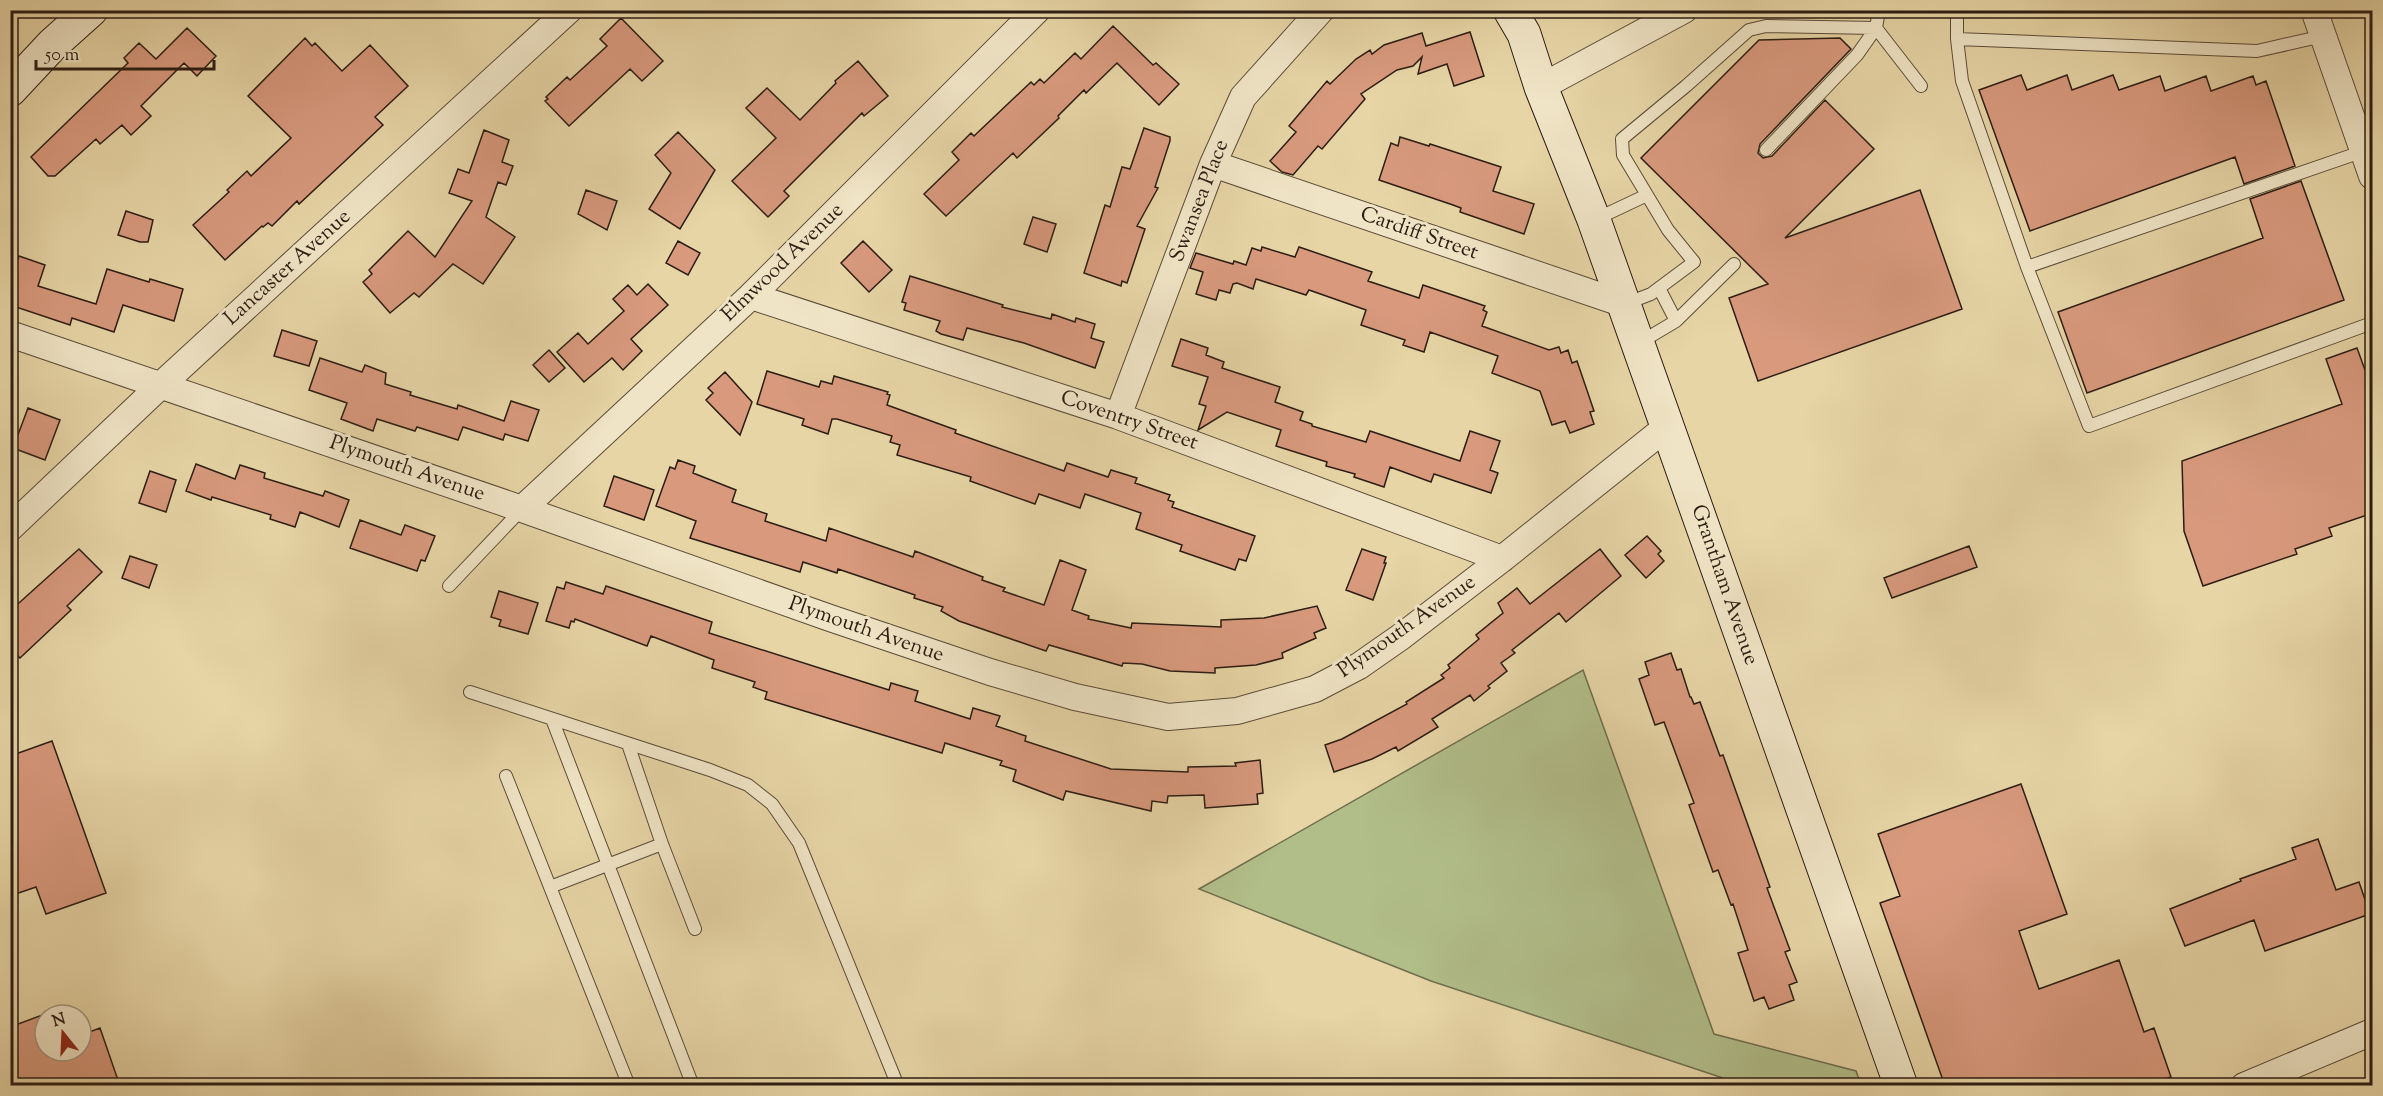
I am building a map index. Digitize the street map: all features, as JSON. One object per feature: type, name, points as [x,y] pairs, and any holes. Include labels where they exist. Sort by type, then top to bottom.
[{"type":"street","points":[[53,45],[56,10]]},
{"type":"street","points":[[10,90],[53,45],[91,10]]},
{"type":"street","name":"Lancaster Avenue","points":[[10,528],[161,385],[569,10]]},
{"type":"street","name":"Elmwood Avenue","points":[[522,509],[751,296],[1037,10]]},
{"type":"street","name":"Swansea Place","points":[[1118,416],[1214,164],[1243,97],[1321,10]]},
{"type":"street","points":[[1541,87],[1684,10]]},
{"type":"street","points":[[2314,10],[2373,176]]},
{"type":"street","name":"Grantham Avenue","points":[[1520,18],[1541,87],[1594,220],[1901,1086]]},
{"type":"street","name":"Cardiff Street","points":[[1214,164],[1624,304]]},
{"type":"street","name":"Coventry Street","points":[[751,296],[1118,416],[1502,559]]},
{"type":"street","name":"Plymouth Avenue","points":[[10,334],[990,672],[1075,697],[1168,717],[1237,711],[1315,689],[1359,666],[1502,559],[1668,426]]},
{"type":"street","points":[[2244,1086],[2373,1032]]},
{"type":"lane","points":[[1766,150],[1857,55],[1876,28],[1879,10]]},
{"type":"lane","points":[[1957,10],[1957,39],[1962,81],[2027,267],[2089,426],[2373,323]]},
{"type":"lane","points":[[1624,304],[1651,294],[1694,262],[1668,230],[1623,155],[1622,139],[1749,30],[1766,26],[1876,28]]},
{"type":"lane","points":[[1876,28],[1921,86]]},
{"type":"lane","points":[[1957,39],[2257,51],[2323,36]]},
{"type":"lane","points":[[2027,267],[2364,151]]},
{"type":"lane","points":[[1594,220],[1647,195]]},
{"type":"lane","points":[[1638,344],[1676,321],[1734,264]]},
{"type":"lane","points":[[1659,288],[1676,321]]},
{"type":"lane","points":[[449,586],[522,509]]},
{"type":"lane","points":[[470,692],[710,770],[748,785],[772,804],[799,843],[898,1086]]},
{"type":"lane","points":[[552,719],[693,1086]]},
{"type":"lane","points":[[628,744],[662,844],[695,929]]},
{"type":"lane","points":[[506,776],[629,1086]]},
{"type":"lane","points":[[550,886],[662,844]]},
{"type":"green space","points":[[1583,670],[1714,1034],[1856,1071],[1861,1085],[1744,1085],[1431,981],[1199,889]]},
{"type":"building","points":[[621,18],[663,61],[642,81],[630,69],[569,126],[545,101],[548,99],[546,97],[567,77],[570,80],[607,46],[600,39]]},
{"type":"building","points":[[1113,26],[1153,65],[1156,63],[1179,84],[1159,105],[1117,63],[1086,93],[1084,90],[1058,116],[1059,118],[1017,158],[1013,153],[946,216],[924,194],[959,160],[952,152],[971,133],[974,136],[1031,82],[1034,85],[1040,79],[1044,83],[1075,53],[1081,59]]},
{"type":"building","points":[[187,28],[216,56],[197,76],[184,63],[141,106],[151,116],[131,135],[122,125],[100,144],[96,139],[55,176],[48,176],[31,157],[128,63],[124,58],[139,43],[156,59]]},
{"type":"building","points":[[1470,32],[1484,76],[1454,86],[1447,64],[1418,74],[1422,57],[1413,66],[1397,70],[1361,94],[1365,99],[1322,149],[1318,146],[1293,175],[1282,172],[1270,161],[1296,132],[1289,126],[1327,81],[1330,84],[1356,59],[1370,50],[1372,54],[1384,45],[1422,33],[1426,46]]},
{"type":"building","points":[[305,38],[312,46],[315,43],[342,71],[370,45],[408,86],[375,117],[383,125],[299,204],[297,201],[272,226],[268,223],[262,226],[225,260],[193,225],[229,192],[227,190],[247,171],[251,176],[291,138],[248,96]]},
{"type":"building","points":[[1840,38],[1851,49],[1760,144],[1758,153],[1763,158],[1772,156],[1825,100],[1874,149],[1785,238],[1920,190],[1962,309],[1758,381],[1729,298],[1768,284],[1641,158],[1759,40]]},
{"type":"building","points":[[858,61],[888,96],[864,116],[862,113],[784,191],[789,196],[768,217],[732,181],[776,138],[746,108],[767,88],[800,120],[836,83],[835,81]]},
{"type":"building","points":[[2021,75],[2027,90],[2067,75],[2072,90],[2113,75],[2119,90],[2160,76],[2165,91],[2206,76],[2211,91],[2253,76],[2256,85],[2266,81],[2295,166],[2244,184],[2235,157],[2030,231],[1979,90]]},
{"type":"building","points":[[1144,128],[1170,137],[1170,141],[1155,187],[1158,188],[1137,226],[1145,229],[1127,283],[1122,281],[1121,286],[1084,273],[1105,205],[1110,207],[1122,167],[1130,169]]},
{"type":"building","points":[[484,130],[509,140],[502,162],[513,166],[506,185],[498,182],[486,217],[515,237],[483,284],[453,264],[419,297],[414,293],[390,313],[363,282],[372,274],[369,270],[408,231],[435,257],[472,201],[449,193],[458,169],[469,173]]},
{"type":"building","points":[[678,132],[715,170],[680,229],[649,209],[671,173],[655,155]]},
{"type":"building","points":[[1400,137],[1429,146],[1430,144],[1501,167],[1493,191],[1534,204],[1524,234],[1460,212],[1461,208],[1453,205],[1379,180],[1391,143],[1398,146]]},
{"type":"building","points":[[2301,181],[2344,300],[2087,393],[2058,312],[2263,238],[2250,199]]},
{"type":"building","points":[[586,190],[617,201],[607,230],[578,214]]},
{"type":"building","points":[[126,211],[153,220],[148,242],[140,242],[118,235]]},
{"type":"building","points":[[1033,217],[1056,224],[1047,252],[1024,244]]},
{"type":"building","points":[[678,241],[700,253],[688,275],[666,263]]},
{"type":"building","points":[[863,241],[892,270],[869,292],[841,263]]},
{"type":"building","points":[[1262,247],[1295,257],[1299,247],[1372,272],[1368,281],[1419,298],[1423,285],[1485,306],[1483,310],[1487,312],[1482,326],[1549,350],[1559,347],[1561,353],[1568,350],[1572,363],[1577,361],[1594,411],[1590,412],[1594,424],[1570,433],[1565,421],[1552,425],[1540,391],[1492,373],[1498,356],[1430,332],[1424,352],[1403,345],[1405,340],[1361,325],[1366,310],[1309,290],[1306,295],[1256,279],[1253,289],[1237,283],[1233,284],[1230,293],[1219,290],[1216,300],[1196,294],[1203,272],[1190,268],[1196,253],[1233,264],[1234,261],[1246,265],[1252,248],[1261,251]]},
{"type":"building","points":[[19,256],[45,265],[38,286],[96,304],[107,269],[149,282],[150,279],[183,289],[174,321],[123,305],[114,332],[72,318],[70,325],[10,305],[10,281]]},
{"type":"building","points":[[910,276],[1003,305],[1002,307],[1051,319],[1052,314],[1075,322],[1076,318],[1095,324],[1091,338],[1104,342],[1095,368],[1024,343],[967,328],[963,340],[941,334],[936,331],[940,321],[904,310],[906,303],[902,302]]},
{"type":"building","points":[[648,284],[668,305],[631,339],[642,351],[623,370],[612,358],[584,382],[557,352],[578,333],[588,344],[624,311],[613,299],[628,285],[637,295]]},
{"type":"building","points":[[282,330],[317,341],[309,366],[274,356]]},
{"type":"building","points":[[1181,339],[1208,348],[1206,355],[1224,362],[1222,368],[1280,387],[1275,402],[1303,412],[1300,420],[1312,426],[1366,442],[1370,431],[1460,461],[1470,431],[1500,441],[1490,470],[1498,473],[1491,493],[1434,474],[1431,482],[1390,467],[1384,487],[1354,477],[1355,474],[1326,466],[1327,462],[1276,446],[1281,430],[1227,412],[1198,430],[1206,406],[1199,404],[1208,377],[1172,366]]},
{"type":"building","points":[[2357,348],[2373,392],[2373,513],[2329,528],[2332,536],[2295,549],[2297,554],[2203,586],[2184,531],[2182,461],[2342,404],[2326,359]]},
{"type":"building","points":[[549,350],[565,368],[549,382],[533,365]]},
{"type":"building","points":[[320,358],[362,372],[365,365],[386,373],[385,384],[411,392],[410,395],[457,409],[458,405],[504,421],[511,401],[539,410],[528,441],[505,434],[503,440],[463,427],[458,440],[417,427],[415,431],[377,419],[373,431],[341,419],[347,403],[309,390]]},
{"type":"building","points":[[767,371],[819,387],[821,381],[832,384],[834,376],[888,392],[887,394],[890,395],[887,405],[956,430],[955,433],[1064,471],[1067,463],[1108,477],[1111,470],[1137,478],[1135,483],[1170,495],[1168,500],[1174,502],[1172,507],[1255,536],[1246,561],[1239,559],[1235,570],[1180,551],[1182,545],[1136,529],[1141,513],[1085,494],[1080,508],[1039,494],[1035,504],[970,481],[971,477],[897,455],[900,445],[890,442],[892,436],[837,419],[832,419],[828,434],[802,425],[804,419],[757,404]]},
{"type":"building","points":[[725,372],[752,402],[740,435],[706,400],[713,393],[708,388]]},
{"type":"building","points":[[28,408],[60,420],[45,460],[13,448]]},
{"type":"building","points":[[678,460],[695,466],[693,473],[736,490],[732,502],[767,514],[765,521],[826,541],[829,528],[913,557],[915,551],[983,577],[982,580],[1005,588],[1003,591],[1044,605],[1060,560],[1086,570],[1072,610],[1089,616],[1088,619],[1131,628],[1132,623],[1221,627],[1221,620],[1264,618],[1317,606],[1326,628],[1314,633],[1316,638],[1282,653],[1283,658],[1256,665],[1215,668],[1215,673],[1170,671],[1142,664],[1123,663],[1122,666],[1049,645],[1046,651],[959,621],[941,611],[943,607],[914,598],[915,595],[838,569],[837,573],[803,562],[800,572],[690,538],[696,521],[656,506],[670,467],[675,469]]},
{"type":"building","points":[[196,464],[235,479],[240,465],[265,473],[264,478],[323,496],[325,491],[349,500],[339,527],[300,512],[295,527],[270,519],[271,515],[212,497],[211,500],[186,491]]},
{"type":"building","points":[[150,471],[176,480],[166,512],[139,503]]},
{"type":"building","points":[[614,476],[654,490],[644,520],[604,506]]},
{"type":"building","points":[[360,520],[401,535],[405,525],[435,536],[425,561],[421,560],[417,571],[350,548]]},
{"type":"building","points":[[1647,536],[1661,551],[1658,554],[1664,561],[1646,578],[1625,555]]},
{"type":"building","points":[[1969,546],[1977,567],[1892,598],[1884,578]]},
{"type":"building","points":[[79,549],[102,572],[67,606],[71,610],[20,658],[10,648],[10,611]]},
{"type":"building","points":[[1362,549],[1386,557],[1373,600],[1346,590]]},
{"type":"building","points":[[1600,549],[1621,576],[1566,622],[1559,613],[1512,650],[1515,653],[1501,663],[1507,671],[1488,686],[1490,688],[1474,701],[1470,695],[1432,719],[1438,727],[1398,751],[1396,747],[1372,759],[1334,772],[1325,745],[1342,739],[1407,704],[1406,702],[1444,678],[1441,675],[1450,668],[1448,665],[1479,639],[1476,635],[1503,613],[1498,603],[1517,588],[1530,604]]},
{"type":"building","points":[[130,556],[157,565],[149,588],[122,578]]},
{"type":"building","points":[[566,582],[603,594],[606,586],[712,622],[709,633],[889,690],[891,683],[918,691],[915,701],[970,719],[973,708],[1000,716],[996,726],[1026,736],[1025,741],[1111,769],[1188,772],[1188,767],[1236,766],[1235,763],[1260,760],[1263,793],[1257,794],[1258,804],[1205,808],[1204,795],[1168,796],[1167,803],[1152,801],[1151,811],[1066,791],[1063,800],[1013,781],[1016,770],[1000,765],[1002,761],[945,743],[942,753],[765,699],[767,692],[753,687],[755,682],[712,668],[714,660],[651,636],[647,646],[575,619],[574,622],[571,621],[569,628],[546,621],[557,587],[564,589]]},
{"type":"building","points":[[499,591],[538,603],[528,634],[499,626],[501,620],[491,617]]},
{"type":"building","points":[[1671,653],[1677,670],[1681,669],[1694,704],[1700,702],[1720,756],[1723,755],[1790,950],[1785,952],[1797,982],[1789,985],[1794,1000],[1769,1009],[1764,997],[1754,1001],[1738,953],[1748,950],[1733,904],[1731,905],[1718,870],[1713,872],[1689,805],[1694,803],[1664,722],[1655,725],[1639,679],[1649,675],[1645,662]]},
{"type":"building","points":[[52,741],[106,893],[46,914],[36,887],[10,896],[10,756]]},
{"type":"building","points":[[2021,784],[2067,914],[2019,931],[2039,989],[2119,960],[2144,1032],[2154,1028],[2171,1077],[2162,1080],[2163,1086],[1945,1086],[1880,903],[1900,896],[1878,834]]},
{"type":"building","points":[[2318,839],[2336,890],[2359,882],[2370,914],[2265,951],[2254,920],[2185,946],[2170,909],[2241,881],[2240,879],[2296,859],[2292,848]]},
{"type":"building","points":[[33,1018],[33,1063],[93,1063],[93,1031],[100,1028],[120,1086],[10,1086],[10,1027]]}]
